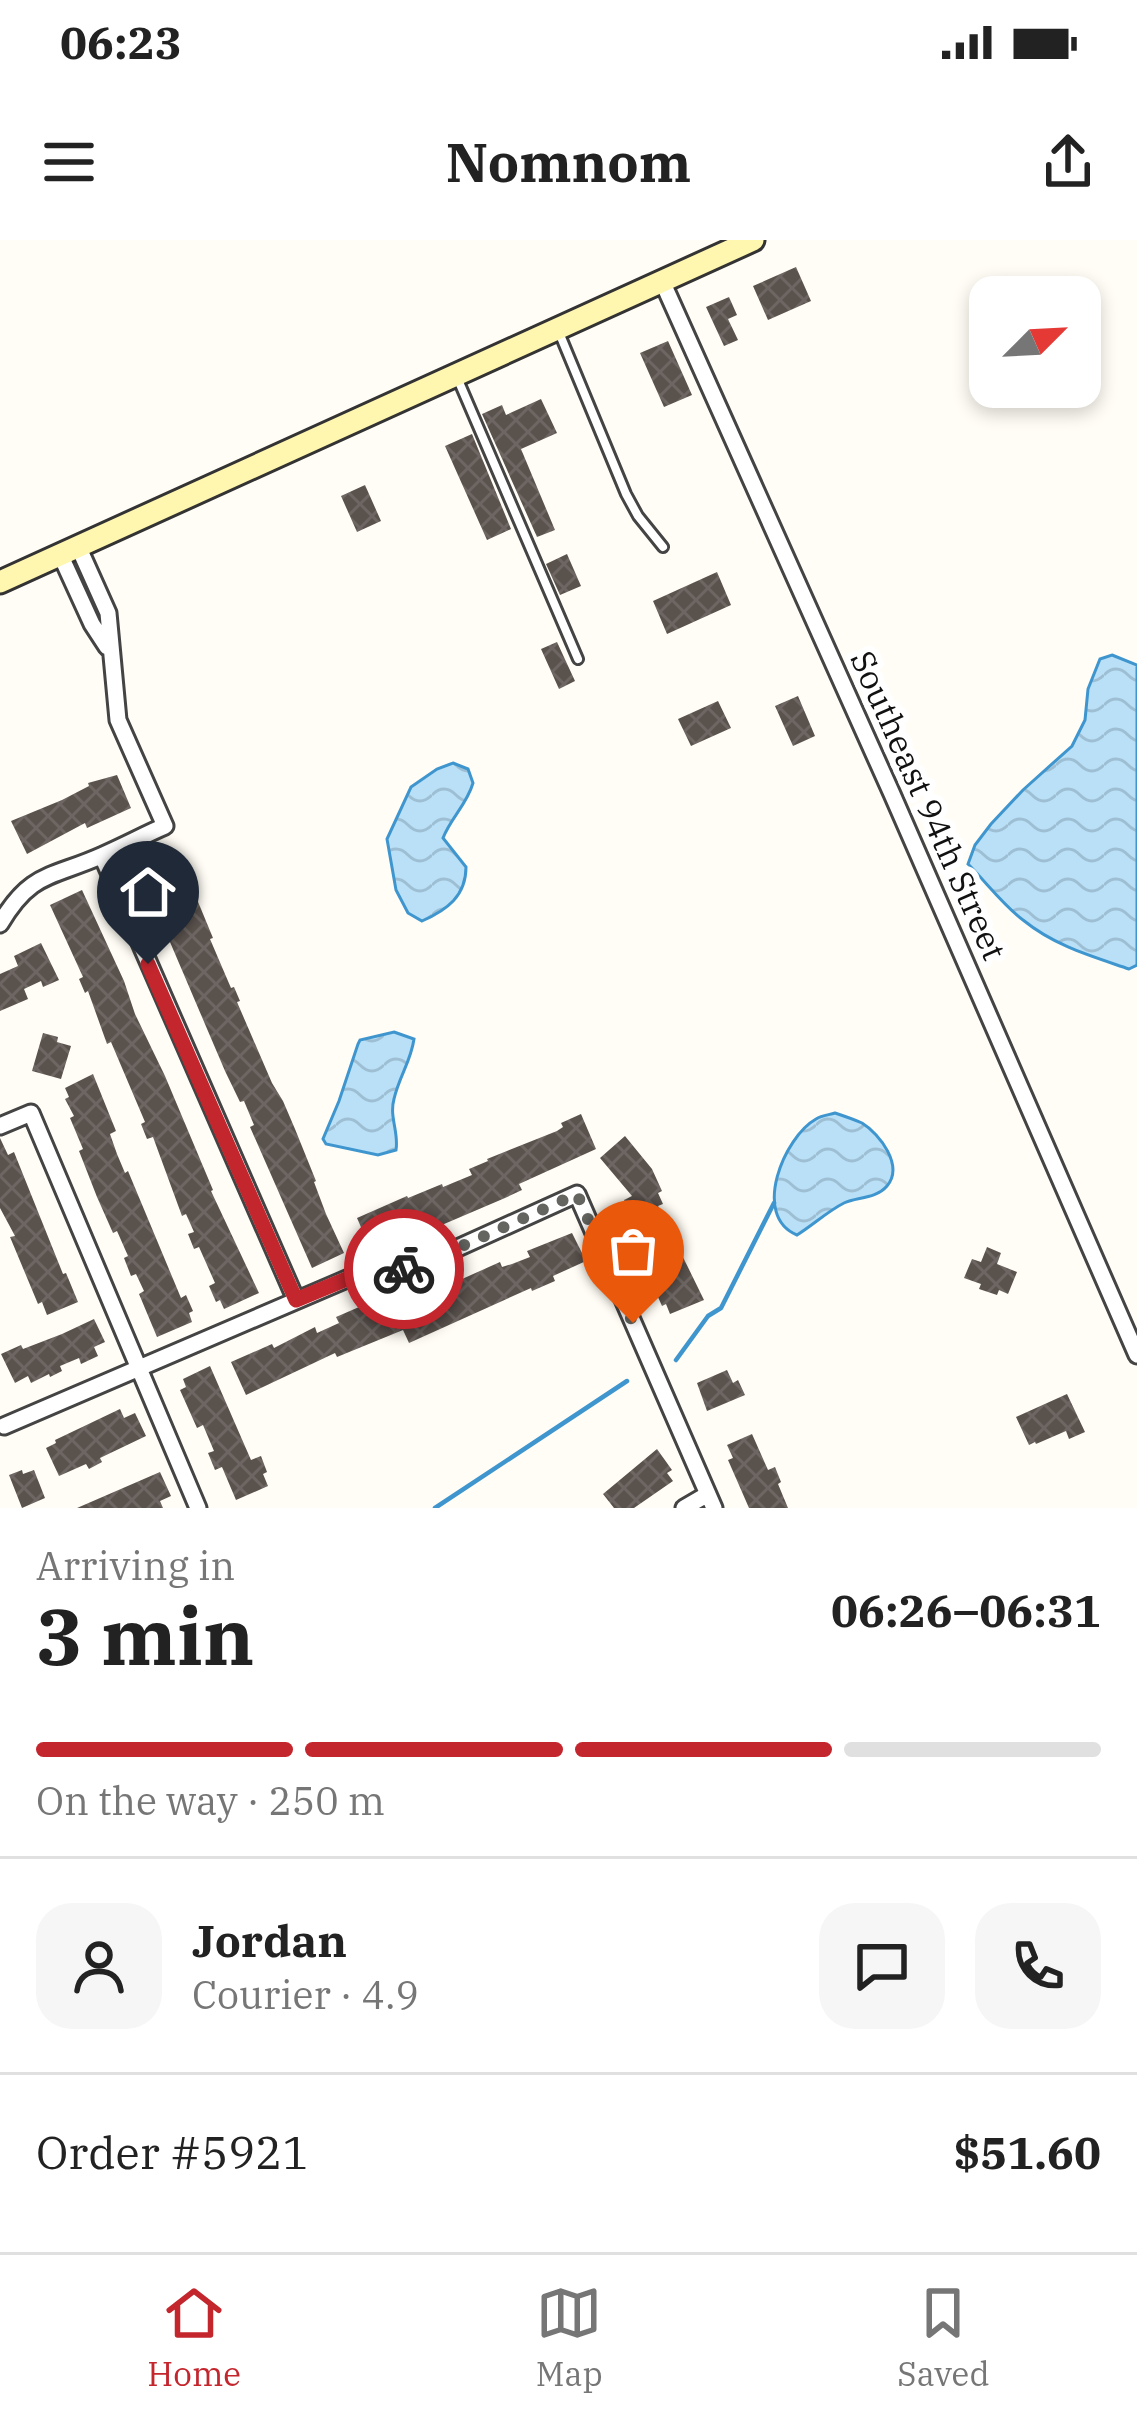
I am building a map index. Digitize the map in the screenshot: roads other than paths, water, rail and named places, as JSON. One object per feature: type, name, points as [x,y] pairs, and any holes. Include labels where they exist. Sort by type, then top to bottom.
[{"type":"main road","points":[[0,582],[753,240]]},
{"type":"street","name":"Southeast 94th Street","points":[[662,281],[1137,1354]]},
{"type":"street","points":[[0,924],[14,900],[35,881],[165,826],[118,720],[107,613],[69,550]]},
{"type":"street","points":[[102,856],[296,1300]]},
{"type":"street","points":[[0,1126],[31,1113],[198,1508]]},
{"type":"street","points":[[4,1426],[349,1278],[411,1268],[577,1194],[711,1501],[684,1508]]},
{"type":"street","points":[[1120,1317],[1137,1309]]},
{"type":"lane","points":[[557,328],[626,494],[663,547]]},
{"type":"lane","points":[[456,374],[578,659]]},
{"type":"water","points":[[1112,655],[1137,665],[1137,965],[1129,969],[1035,929],[968,864],[991,824],[1072,746],[1085,720],[1088,689],[1100,659]]},
{"type":"water","points":[[453,763],[468,769],[473,783],[443,838],[466,867],[465,877],[453,901],[422,921],[408,913],[396,890],[387,839],[411,787]]},
{"type":"water","points":[[394,1032],[414,1039],[393,1106],[396,1150],[378,1155],[326,1144],[323,1139],[360,1040]]},
{"type":"water","points":[[835,1113],[862,1123],[876,1135],[888,1151],[892,1178],[877,1193],[844,1203],[797,1235],[783,1225],[776,1211],[777,1177],[804,1128]]},
{"type":"waterway","points":[[676,1360],[708,1316],[721,1308],[774,1203]]},
{"type":"waterway","points":[[435,1508],[627,1381]]}]
